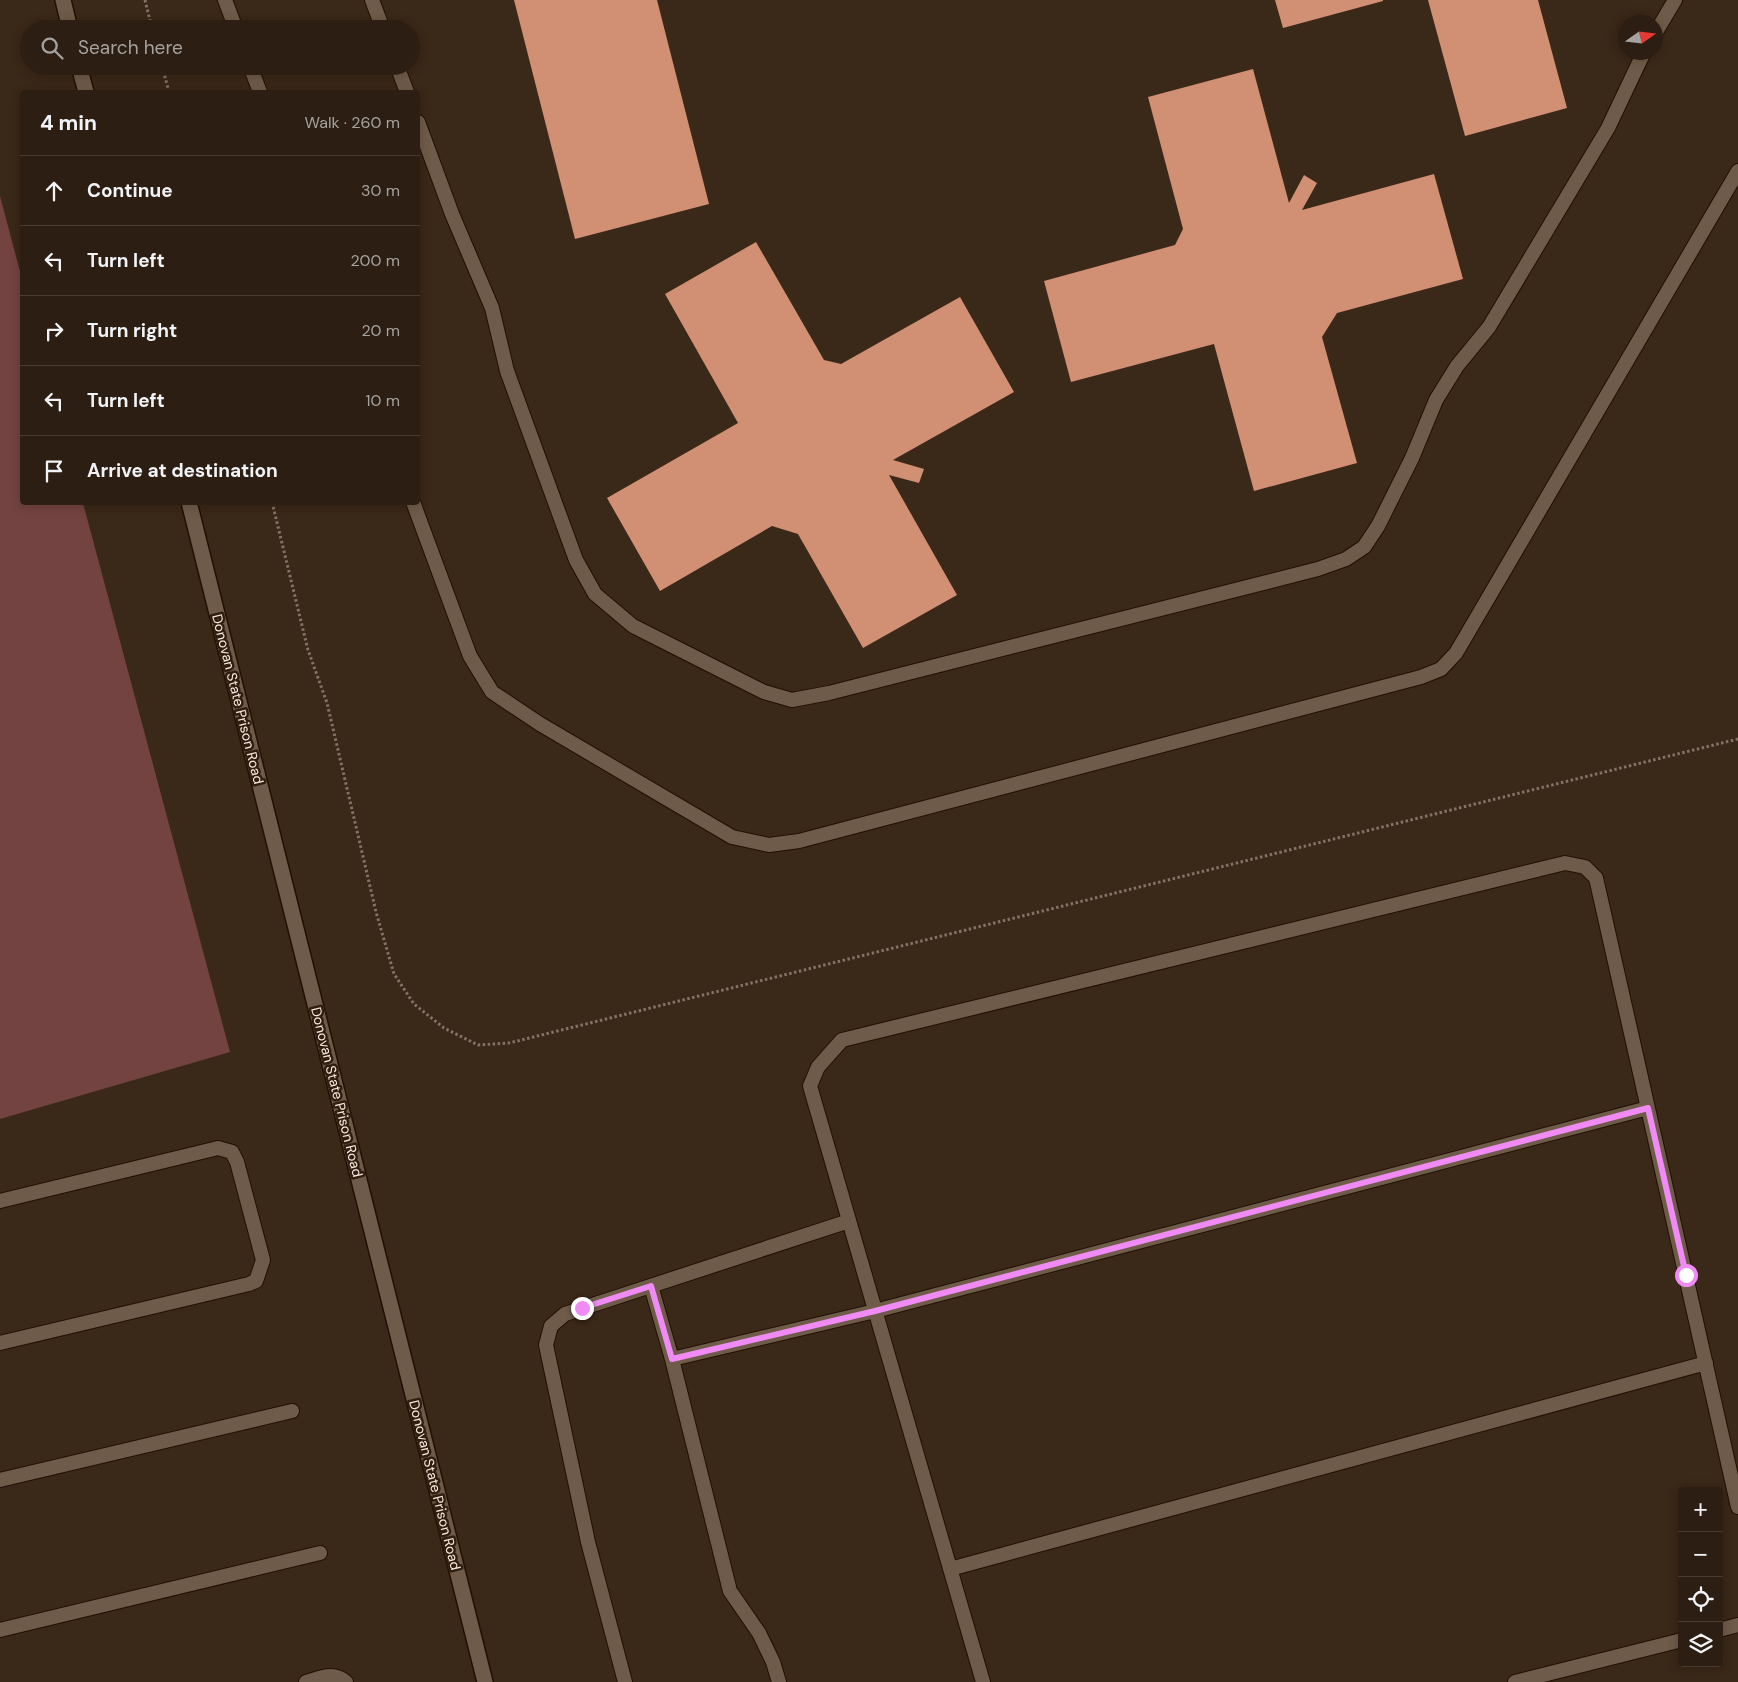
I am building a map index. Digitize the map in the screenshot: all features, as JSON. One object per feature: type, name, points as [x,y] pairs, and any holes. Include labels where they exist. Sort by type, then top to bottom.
[{"type":"street","points":[[63,0],[68,20]]},
{"type":"street","points":[[81,75],[85,90]]},
{"type":"street","name":"Donovan State Prison Road","points":[[190,505],[485,1682]]},
{"type":"lane","points":[[226,0],[233,20]]},
{"type":"lane","points":[[372,0],[380,20]]},
{"type":"lane","points":[[1663,20],[1675,0]]},
{"type":"lane","points":[[420,127],[452,214],[492,308],[507,372],[576,560],[596,594],[634,626],[764,692],[792,700],[829,694],[1318,569],[1346,559],[1364,547],[1378,526],[1412,458],[1436,400],[1457,366],[1489,327],[1514,286],[1608,128],[1640,60]]},
{"type":"lane","points":[[253,75],[259,90]]},
{"type":"lane","points":[[400,75],[406,90]]},
{"type":"lane","points":[[414,505],[470,656],[492,692],[540,724],[732,837],[769,844],[799,841],[1421,677],[1441,668],[1456,653],[1738,171]]},
{"type":"lane","points":[[983,1682],[810,1086],[818,1067],[842,1040],[1565,863],[1585,867],[1596,878],[1738,1507]]},
{"type":"lane","points":[[672,1359],[875,1311],[1648,1108]]},
{"type":"lane","points":[[0,1201],[218,1148],[232,1152],[237,1162],[263,1260],[256,1281],[249,1284],[0,1343]]},
{"type":"lane","points":[[625,1682],[588,1542],[546,1345],[551,1326],[565,1314],[850,1221]]},
{"type":"lane","points":[[651,1286],[672,1359],[730,1591],[759,1633],[773,1662],[779,1682]]},
{"type":"lane","points":[[950,1568],[1706,1363]]},
{"type":"lane","points":[[0,1480],[292,1411]]},
{"type":"lane","points":[[0,1630],[320,1553]]},
{"type":"lane","points":[[1723,1629],[1738,1625]]},
{"type":"lane","points":[[1515,1682],[1678,1641]]},
{"type":"lane","points":[[306,1682],[328,1676],[340,1677],[346,1682]]},
{"type":"path","points":[[145,0],[150,20]]},
{"type":"path","points":[[165,75],[169,90]]},
{"type":"path","points":[[273,505],[308,650],[327,703],[376,912],[394,974],[414,1004],[444,1028],[478,1045],[509,1042],[1738,739]]},
{"type":"shaded area","points":[[0,196],[20,271],[20,505],[84,505],[230,1052],[0,1119]]},
{"type":"building","points":[[514,0],[657,0],[709,204],[575,239]]},
{"type":"building","points":[[1275,0],[1383,0],[1383,1],[1283,28]]},
{"type":"building","points":[[1428,0],[1538,0],[1567,108],[1465,136]]},
{"type":"building","points":[[1253,69],[1289,203],[1304,175],[1317,183],[1302,210],[1434,174],[1463,279],[1337,313],[1322,337],[1357,463],[1254,491],[1214,344],[1071,382],[1044,281],[1175,245],[1183,229],[1148,97]]},
{"type":"building","points":[[756,242],[824,360],[841,364],[960,297],[1014,392],[893,460],[924,469],[919,483],[889,475],[957,595],[863,648],[798,534],[772,526],[660,591],[607,498],[738,423],[665,294]]},
{"type":"route","points":[[582,1308],[651,1286],[672,1359],[875,1311],[1648,1108],[1686,1275]]}]
